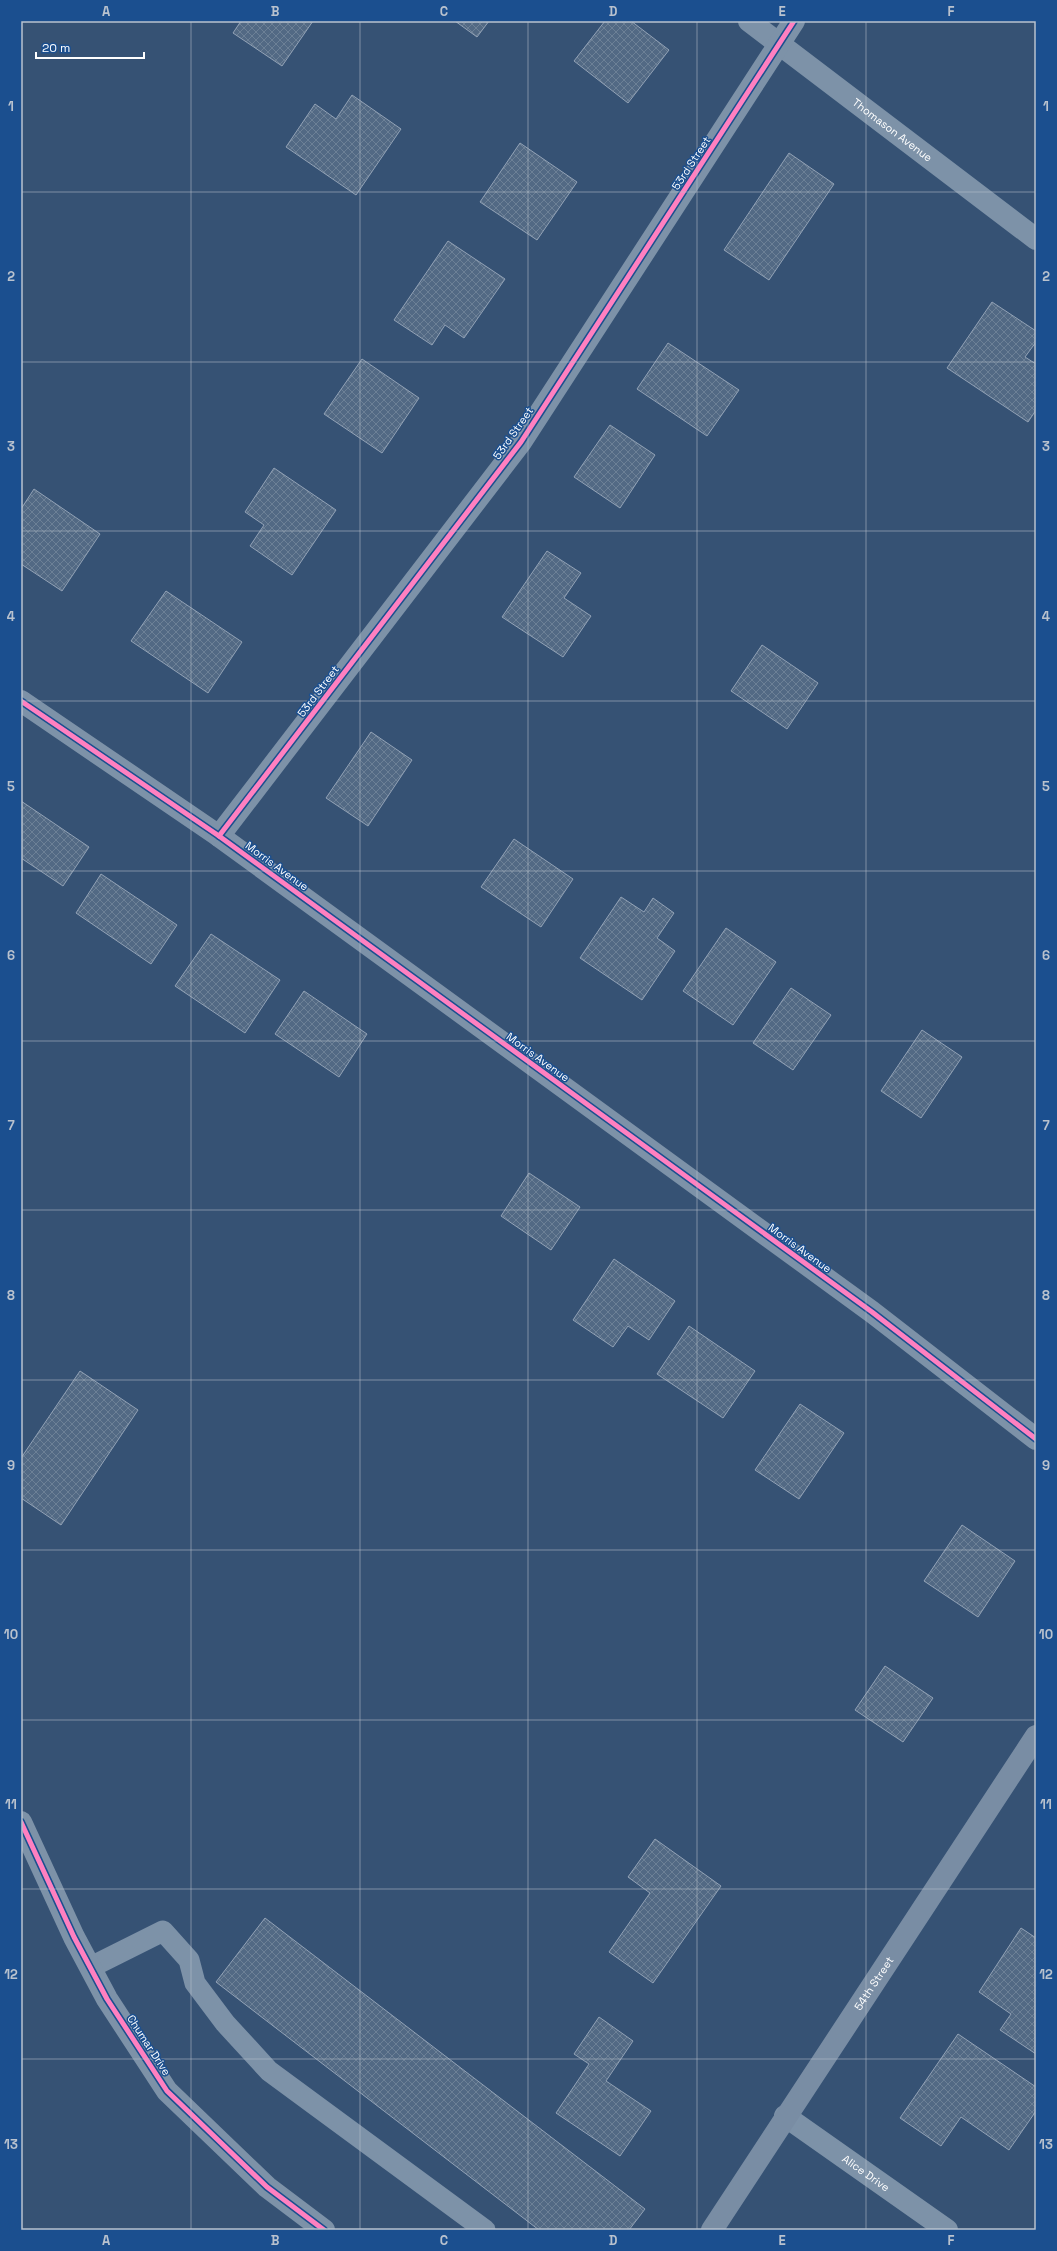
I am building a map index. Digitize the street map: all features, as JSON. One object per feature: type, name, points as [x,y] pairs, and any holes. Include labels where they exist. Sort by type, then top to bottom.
[{"type":"main road","name":"54th Street","points":[[712,2230],[785,2116],[970,1840],[1036,1736]]},
{"type":"street","name":"Thomason Avenue","points":[[749,21],[781,43],[1036,239]]},
{"type":"street","name":"53rd Street","points":[[219,836],[521,442],[794,21]]},
{"type":"street","name":"Morris Avenue","points":[[21,701],[219,836],[865,1308],[1036,1439]]},
{"type":"street","name":"Chumar Drive","points":[[21,1822],[90,1967],[107,1999],[167,2091],[267,2188],[324,2230]]},
{"type":"street","name":"Alice Drive","points":[[785,2116],[947,2230]]},
{"type":"lane","points":[[90,1967],[163,1931],[189,1960],[195,1983],[225,2024],[269,2071],[485,2230]]},
{"type":"building","points":[[241,21],[313,21],[282,66],[233,33]]},
{"type":"building","points":[[455,21],[489,21],[477,37]]},
{"type":"building","points":[[605,21],[631,21],[669,50],[628,103],[574,61]]},
{"type":"building","points":[[352,95],[401,129],[356,195],[286,147],[315,104],[336,119]]},
{"type":"building","points":[[520,143],[577,182],[537,240],[480,202]]},
{"type":"building","points":[[789,153],[834,184],[769,280],[724,250]]},
{"type":"building","points":[[448,241],[505,279],[464,338],[445,325],[432,345],[394,320]]},
{"type":"building","points":[[992,302],[1036,331],[1036,342],[1025,357],[1036,364],[1036,410],[1028,422],[947,368]]},
{"type":"building","points":[[668,343],[739,390],[707,436],[637,389]]},
{"type":"building","points":[[362,359],[419,398],[382,453],[324,414]]},
{"type":"building","points":[[610,425],[655,455],[620,508],[574,477]]},
{"type":"building","points":[[274,468],[336,510],[292,575],[250,546],[264,525],[245,512]]},
{"type":"building","points":[[34,489],[100,534],[62,591],[21,564],[21,509]]},
{"type":"building","points":[[547,551],[581,573],[564,598],[591,616],[563,657],[502,617]]},
{"type":"building","points":[[166,591],[242,642],[208,693],[131,641]]},
{"type":"building","points":[[762,645],[818,683],[787,729],[731,691]]},
{"type":"building","points":[[371,732],[412,760],[368,826],[326,798]]},
{"type":"building","points":[[21,801],[89,847],[63,886],[21,858]]},
{"type":"building","points":[[514,839],[573,879],[541,927],[481,887]]},
{"type":"building","points":[[101,874],[177,925],[151,964],[76,913]]},
{"type":"building","points":[[621,897],[644,912],[653,898],[674,913],[657,938],[675,951],[642,1000],[580,958]]},
{"type":"building","points":[[726,928],[776,962],[733,1025],[683,991]]},
{"type":"building","points":[[211,934],[280,980],[245,1033],[175,986]]},
{"type":"building","points":[[791,988],[831,1015],[793,1070],[753,1043]]},
{"type":"building","points":[[304,991],[367,1034],[339,1077],[275,1034]]},
{"type":"building","points":[[922,1030],[962,1057],[921,1118],[881,1091]]},
{"type":"building","points":[[529,1173],[580,1207],[551,1250],[501,1216]]},
{"type":"building","points":[[614,1259],[675,1301],[649,1340],[628,1326],[613,1347],[573,1320]]},
{"type":"building","points":[[689,1326],[755,1371],[723,1418],[657,1374]]},
{"type":"building","points":[[80,1371],[138,1410],[61,1525],[21,1498],[21,1458]]},
{"type":"building","points":[[800,1404],[844,1433],[799,1499],[755,1470]]},
{"type":"building","points":[[962,1525],[1015,1561],[978,1617],[924,1581]]},
{"type":"building","points":[[885,1666],[933,1698],[903,1742],[855,1710]]},
{"type":"building","points":[[655,1839],[721,1886],[653,1983],[609,1952],[650,1893],[628,1877]]},
{"type":"building","points":[[265,1918],[645,2209],[629,2230],[539,2230],[216,1982]]},
{"type":"building","points":[[1021,1928],[1036,1938],[1036,2054],[1000,2030],[1011,2014],[979,1992]]},
{"type":"building","points":[[599,2017],[633,2041],[606,2081],[651,2111],[620,2156],[556,2113],[589,2064],[574,2054]]},
{"type":"building","points":[[958,2034],[1036,2087],[1036,2111],[1009,2150],[961,2117],[941,2146],[900,2118]]},
{"type":"cycle path","points":[[219,836],[521,442],[794,21]]},
{"type":"cycle path","points":[[21,701],[219,836],[872,1312],[1036,1439]]},
{"type":"cycle path","points":[[21,1822],[74,1937],[107,1999],[167,2091],[267,2187],[324,2230]]}]
